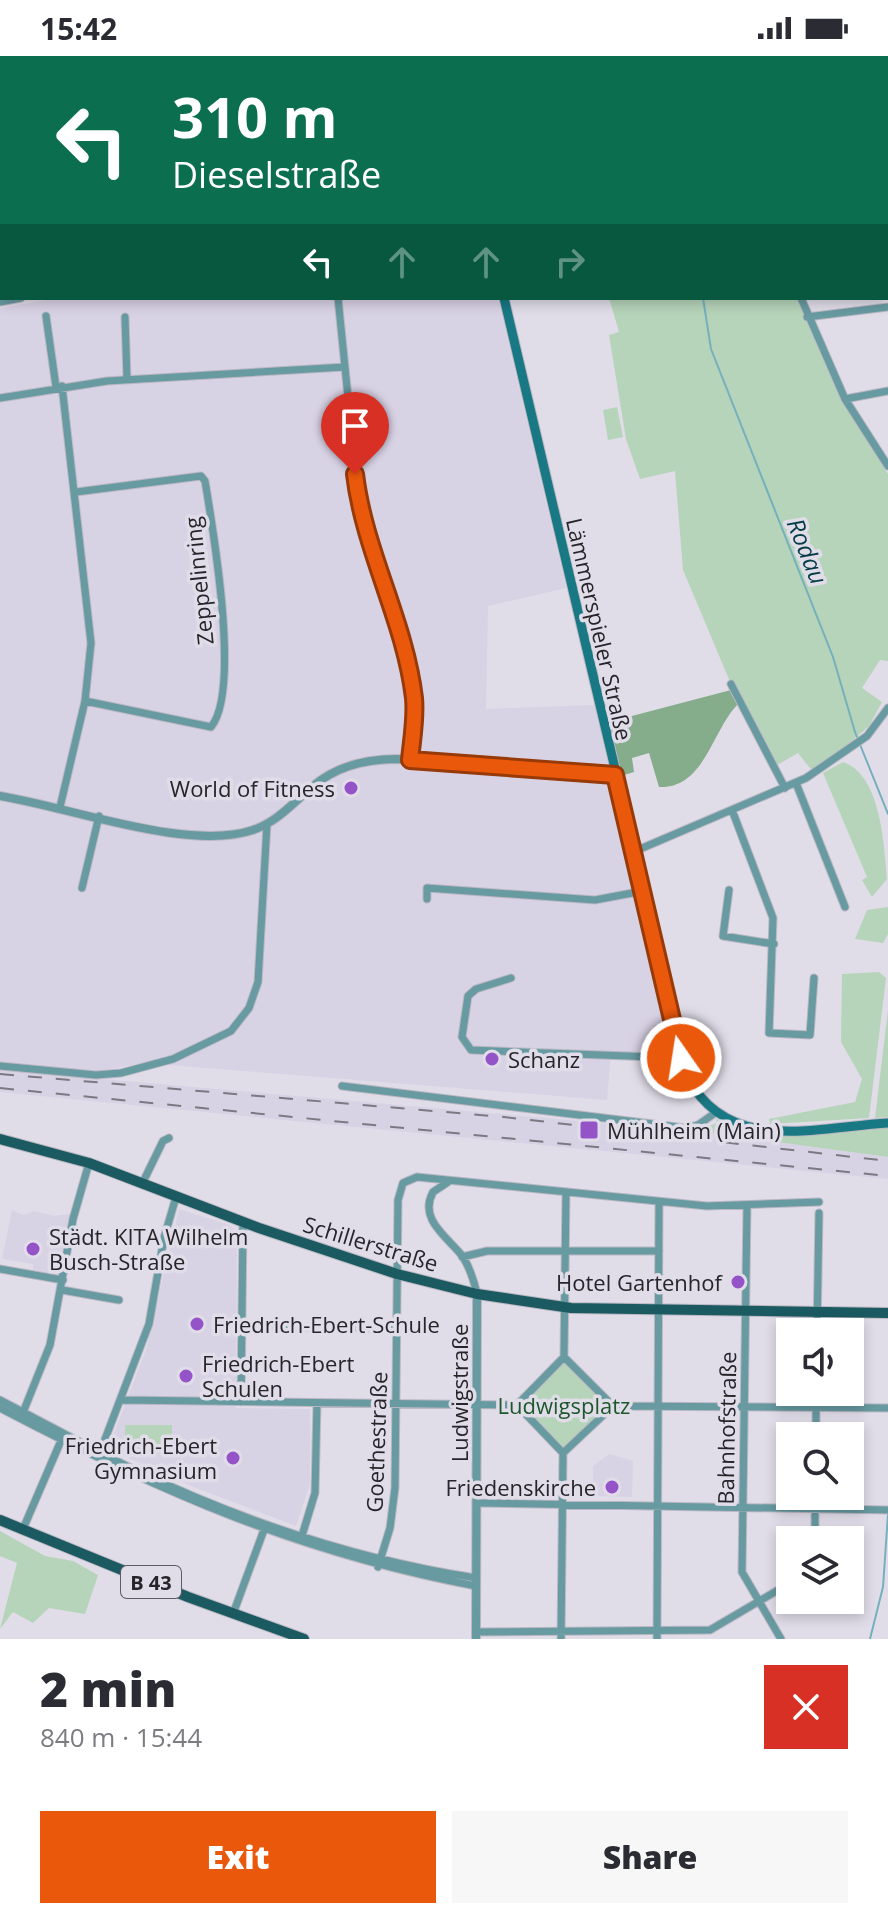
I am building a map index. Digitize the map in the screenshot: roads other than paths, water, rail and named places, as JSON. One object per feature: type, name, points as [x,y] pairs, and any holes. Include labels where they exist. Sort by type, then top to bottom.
[{"type":"main road","name":"Lämmerspieler Straße","points":[[504,300],[681,1058],[692,1086],[715,1113],[738,1126],[766,1131],[883,1123]]},
{"type":"main road","name":"Schillerstraße","points":[[0,1139],[89,1163],[243,1222],[397,1274],[477,1294],[565,1308],[888,1313]]},
{"type":"main road","name":"B 43","points":[[0,1520],[233,1614],[304,1639]]},
{"type":"street","points":[[338,300],[360,507],[413,691],[410,760]]},
{"type":"street","points":[[802,300],[845,399],[888,466]]},
{"type":"street","points":[[807,317],[888,307]]},
{"type":"street","points":[[46,316],[76,492],[91,625],[85,701],[60,807]]},
{"type":"street","points":[[125,317],[127,379]]},
{"type":"street","points":[[0,398],[59,386],[127,379],[345,367]]},
{"type":"street","points":[[845,399],[888,391]]},
{"type":"street","name":"Zeppelinring","points":[[76,492],[201,476],[210,509],[224,617],[223,670],[216,719],[211,727],[85,701]]},
{"type":"street","points":[[731,684],[785,788]]},
{"type":"street","points":[[633,852],[796,783],[858,742],[888,708]]},
{"type":"street","points":[[0,796],[206,836],[245,832],[267,824],[336,771],[370,760],[410,760],[615,775]]},
{"type":"street","points":[[796,783],[845,907]]},
{"type":"street","points":[[732,810],[772,912],[774,944],[769,1033],[810,1035],[814,978]]},
{"type":"street","points":[[82,888],[99,816]]},
{"type":"street","points":[[0,1066],[96,1075],[121,1073],[173,1059],[231,1031],[249,1008],[258,982],[267,824]]},
{"type":"street","points":[[427,899],[427,888],[595,900],[643,891]]},
{"type":"street","points":[[729,890],[723,936],[774,944]]},
{"type":"street","points":[[511,978],[476,989],[468,996],[462,1037],[471,1050],[681,1058]]},
{"type":"street","points":[[342,1086],[686,1128],[698,1125],[715,1113]]},
{"type":"street","points":[[142,1184],[163,1141],[169,1138]]},
{"type":"street","points":[[22,1415],[46,1358],[62,1290],[73,1219],[89,1163]]},
{"type":"street","name":"Goethestraße","points":[[379,1563],[394,1501],[401,1186],[413,1177],[459,1181]]},
{"type":"street","points":[[459,1181],[659,1202],[747,1207],[819,1202]]},
{"type":"street","name":"Ludwigstraße","points":[[459,1181],[436,1189],[428,1209],[438,1230],[462,1257],[477,1294],[476,1636]]},
{"type":"street","points":[[517,1405],[564,1357],[566,1192]]},
{"type":"street","points":[[98,1456],[149,1324],[162,1246],[176,1197]]},
{"type":"street","points":[[657,1635],[659,1202]]},
{"type":"street","name":"Bahnhofstraße","points":[[747,1207],[743,1575],[781,1639]]},
{"type":"street","points":[[817,1318],[819,1213]]},
{"type":"street","points":[[241,1402],[243,1222]]},
{"type":"street","points":[[462,1257],[482,1251],[659,1251]]},
{"type":"street","points":[[0,1269],[63,1280]]},
{"type":"street","points":[[62,1290],[119,1300]]},
{"type":"street","points":[[242,1327],[397,1328]]},
{"type":"street","points":[[564,1357],[613,1406]]},
{"type":"street","points":[[0,1400],[98,1456],[263,1530],[379,1563],[476,1582]]},
{"type":"street","points":[[121,1400],[517,1405],[563,1453],[561,1635]]},
{"type":"street","points":[[301,1539],[315,1493],[317,1403]]},
{"type":"street","points":[[563,1453],[613,1406],[887,1408]]},
{"type":"street","points":[[0,1408],[22,1415]]},
{"type":"street","points":[[816,1408],[816,1422]]},
{"type":"street","points":[[23,1529],[63,1437]]},
{"type":"street","points":[[98,1456],[301,1539]]},
{"type":"street","points":[[477,1503],[776,1508]]},
{"type":"street","points":[[263,1530],[275,1526]]},
{"type":"street","points":[[233,1614],[263,1530]]},
{"type":"street","points":[[476,1636],[657,1635],[713,1629],[776,1592]]},
{"type":"street","points":[[713,1629],[715,1639]]},
{"type":"waterway","name":"Rodau","points":[[703,300],[711,349],[833,657],[855,732],[888,814]]},
{"type":"waterway","name":"Rodau","points":[[870,1639],[883,1587],[888,1514]]},
{"type":"railway","points":[[0,1074],[504,1117],[888,1161]]},
{"type":"railway","points":[[0,1088],[888,1176]]},
{"type":"place","name":"World of Fitness","points":[[351,788]]},
{"type":"place","name":"Schanz","points":[[492,1059]]},
{"type":"place","name":"Mühlheim (Main)","points":[[589,1130]]},
{"type":"place","name":"Städt. KITA Wilhelm Busch-Straße","points":[[33,1249]]},
{"type":"place","name":"Hotel Gartenhof","points":[[738,1282]]},
{"type":"place","name":"Friedrich-Ebert-Schule","points":[[197,1324]]},
{"type":"place","name":"Friedrich-Ebert Schulen","points":[[186,1376]]},
{"type":"place","name":"Friedrich-Ebert Gymnasium","points":[[233,1458]]},
{"type":"place","name":"Friedenskirche","points":[[612,1487]]},
{"type":"park label","name":"Ludwigsplatz","points":[[564,1405]]}]
